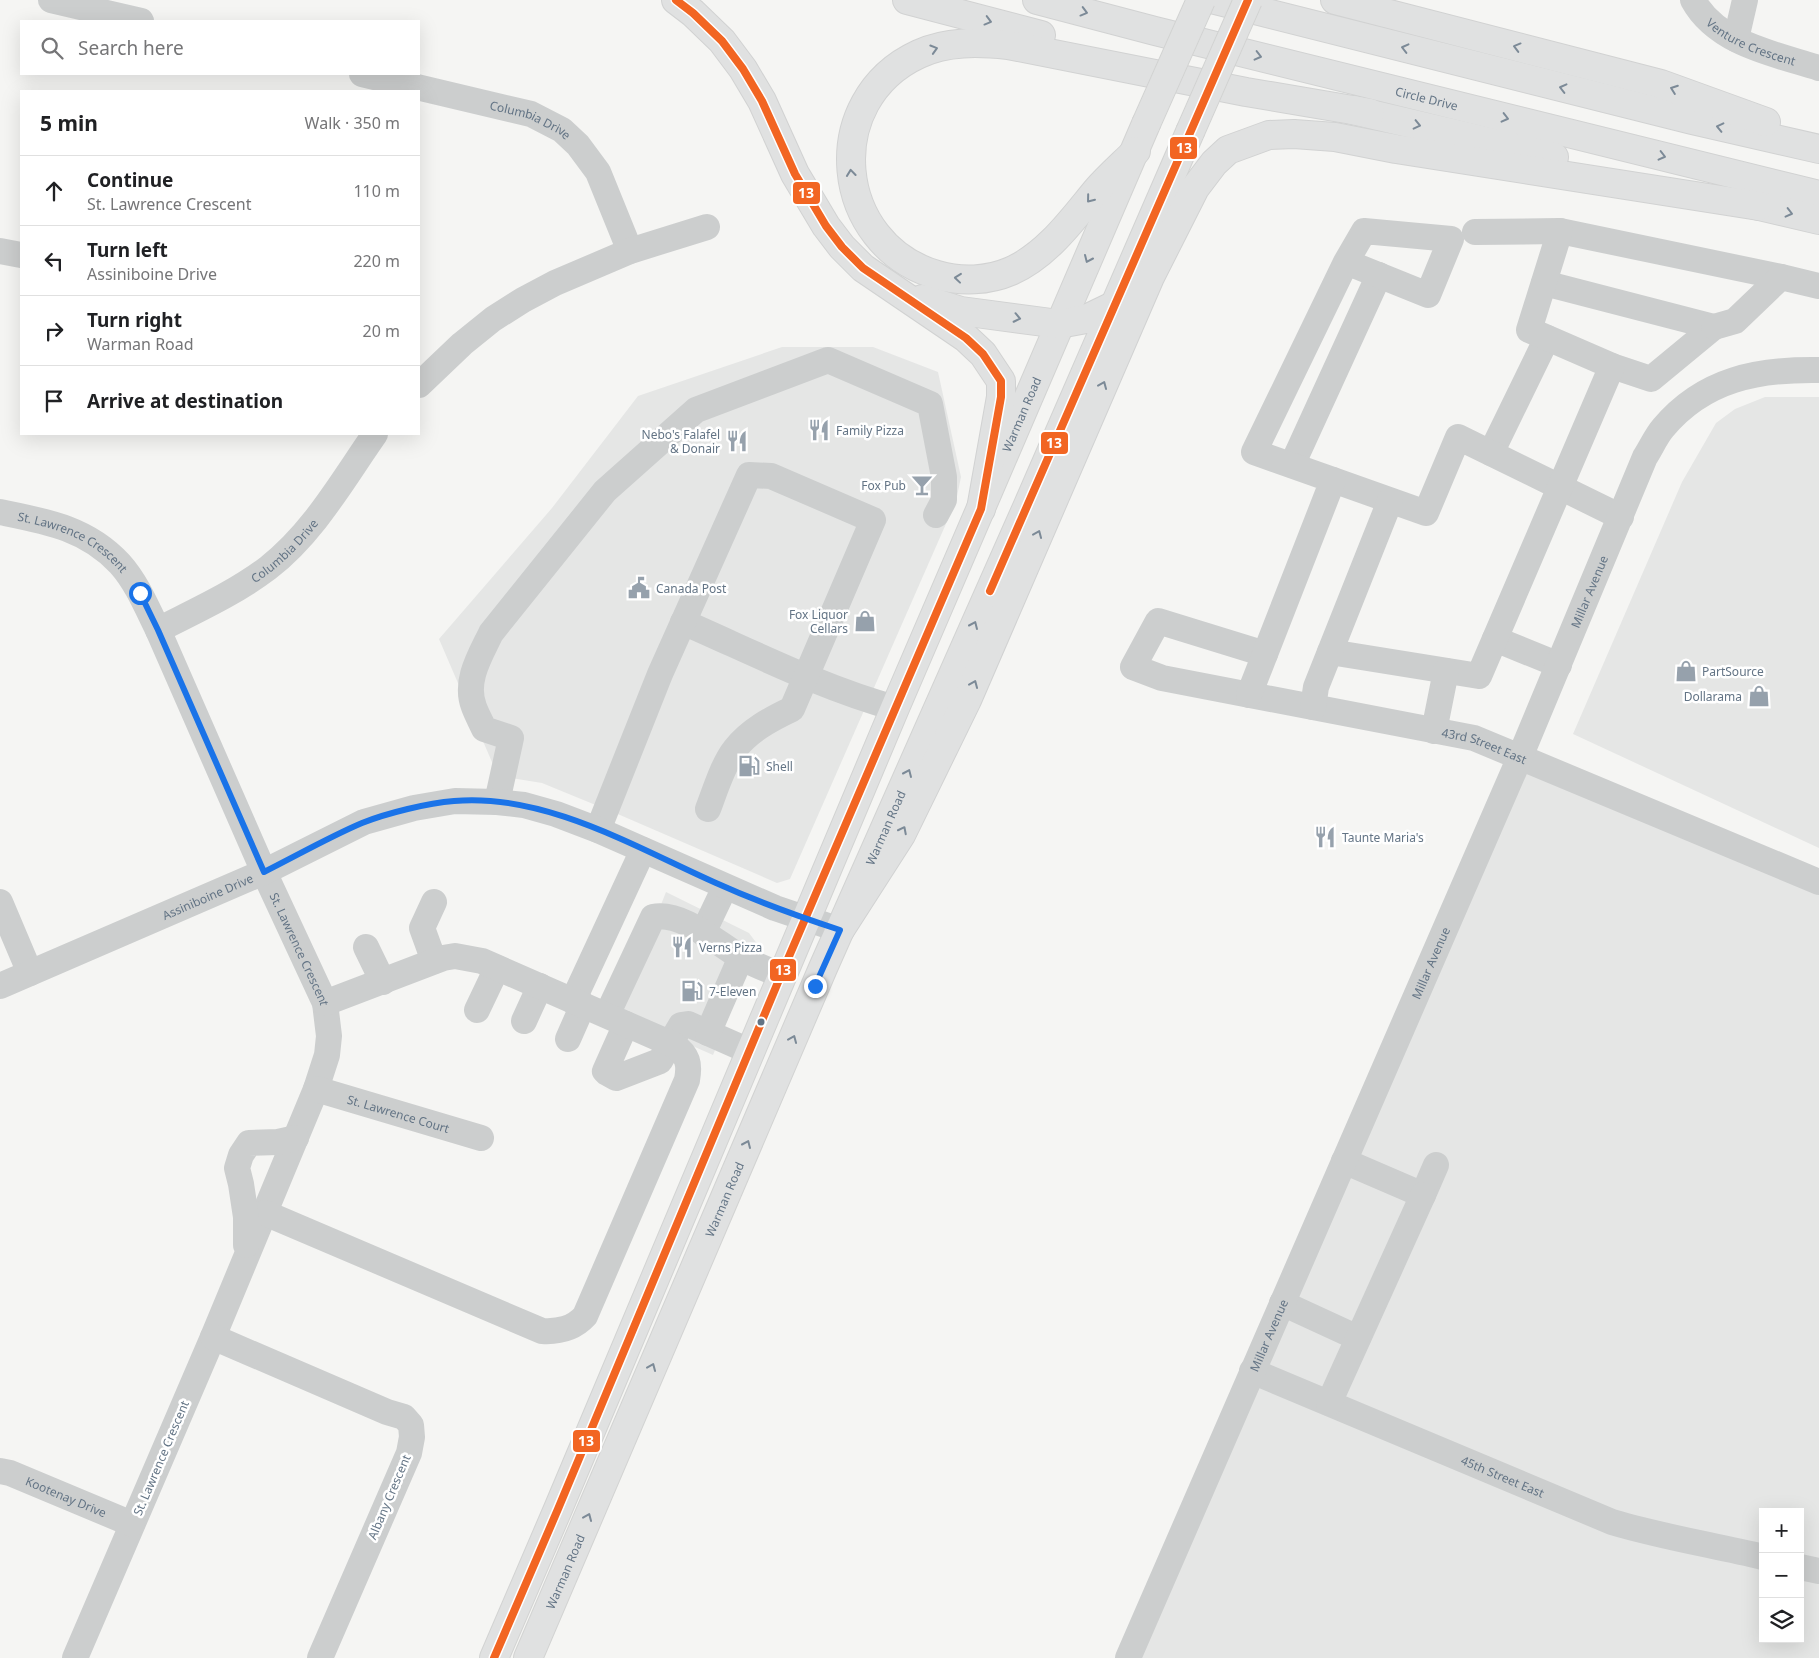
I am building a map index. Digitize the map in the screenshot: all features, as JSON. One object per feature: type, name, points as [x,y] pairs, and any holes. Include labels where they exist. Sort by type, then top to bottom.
[{"type":"main road","points":[[676,0],[693,13],[722,41],[743,69],[762,101],[795,174],[826,226],[842,247],[863,268],[886,285],[966,338],[982,354],[1001,381],[1001,397],[981,509]]},
{"type":"main road","points":[[907,0],[1105,52],[1819,220]]},
{"type":"main road","name":"Circle Drive","points":[[1036,0],[1174,36],[1819,195]]},
{"type":"main road","name":"Warman Road","points":[[494,1658],[781,975],[1201,0]]},
{"type":"main road","points":[[1215,0],[1682,118],[1819,149]]},
{"type":"main road","name":"Warman Road","points":[[528,1658],[840,930],[1248,0]]},
{"type":"main road","points":[[1335,0],[1661,84],[1819,141]]},
{"type":"main road","points":[[1389,0],[1403,8],[1468,34]]},
{"type":"main road","points":[[1136,151],[1042,251],[1013,270],[997,276],[980,279],[962,279],[937,275],[898,255],[873,231],[864,217],[851,175],[852,144],[856,126],[863,109],[880,83],[905,61],[938,47],[956,43],[1008,45],[1246,92],[1370,114]]},
{"type":"main road","points":[[840,930],[901,835],[967,700],[1150,277],[1195,188],[1214,163],[1228,150],[1268,135],[1294,134],[1334,137],[1396,149],[1759,206]]},
{"type":"main road","points":[[886,285],[926,301],[961,311],[1060,324],[1086,320],[1115,305]]},
{"type":"street","points":[[52,0],[137,20]]},
{"type":"street","name":"Venture Crescent","points":[[1693,0],[1699,11],[1709,22],[1736,39],[1765,51],[1819,68]]},
{"type":"street","points":[[1736,39],[1745,0]]},
{"type":"street","name":"Columbia Drive","points":[[366,75],[531,114],[562,130],[578,145],[598,172],[630,251]]},
{"type":"street","points":[[420,385],[462,344],[493,319],[555,283],[630,251],[708,227]]},
{"type":"street","points":[[1346,262],[1428,295],[1451,239],[1364,231],[1346,262],[1254,452],[1426,513],[1458,437],[1621,518]]},
{"type":"street","points":[[1475,232],[1560,232],[1819,286]]},
{"type":"street","points":[[1560,232],[1529,330],[1612,366],[1652,379],[1714,327],[1735,320],[1781,277]]},
{"type":"street","points":[[0,250],[20,255]]},
{"type":"street","points":[[1292,466],[1379,275]]},
{"type":"street","points":[[1544,283],[1714,327]]},
{"type":"street","points":[[1491,454],[1547,338]]},
{"type":"street","points":[[497,802],[511,738],[484,729],[473,706],[470,682],[491,632],[605,491],[696,410],[828,360],[930,404],[944,477],[944,500],[936,515]]},
{"type":"street","points":[[1330,652],[1479,676],[1612,366]]},
{"type":"street","name":"Millar Avenue","points":[[1128,1658],[1520,758],[1645,457],[1662,429],[1682,408],[1703,392],[1729,380],[1760,374],[1794,370],[1819,370]]},
{"type":"street","name":"Columbia Drive","points":[[158,630],[234,590],[268,567],[301,536],[329,503],[374,435]]},
{"type":"street","points":[[598,830],[644,713],[749,475],[771,476],[873,520],[792,709],[767,720],[734,749],[708,809]]},
{"type":"street","points":[[1249,695],[1333,480]]},
{"type":"street","points":[[1313,707],[1316,686],[1390,501]]},
{"type":"street","name":"St. Lawrence Crescent","points":[[0,512],[48,522],[69,529],[99,544],[121,565],[140,593],[264,872],[325,1003],[329,1036],[327,1055],[316,1089],[296,1138],[75,1658]]},
{"type":"street","name":"43rd Street East","points":[[1265,654],[1158,621],[1133,667],[1162,678],[1474,738],[1819,882]]},
{"type":"street","points":[[683,622],[805,676],[872,702],[895,708]]},
{"type":"street","points":[[1495,640],[1560,665]]},
{"type":"street","points":[[1434,731],[1446,670]]},
{"type":"street","name":"Assiniboine Drive","points":[[0,986],[264,872],[364,822],[414,808],[455,801],[524,805],[556,814],[598,830],[775,908],[840,930]]},
{"type":"street","points":[[568,1039],[578,1003],[642,850]]},
{"type":"street","points":[[703,932],[725,887]]},
{"type":"street","points":[[0,902],[30,973]]},
{"type":"street","points":[[434,902],[422,928],[434,961]]},
{"type":"street","points":[[750,1051],[688,1024],[684,1024],[681,1025],[660,1061],[616,1078],[604,1071],[616,1020],[653,917],[663,915],[670,917],[703,932],[760,967],[781,975]]},
{"type":"street","points":[[366,947],[383,982]]},
{"type":"street","points":[[265,1213],[542,1331],[554,1332],[567,1329],[578,1324],[585,1316],[687,1080],[689,1069],[687,1058],[682,1051],[671,1044],[540,986],[470,958],[456,956],[434,961],[325,1003]]},
{"type":"street","points":[[708,1033],[741,957]]},
{"type":"street","points":[[477,1010],[497,968]]},
{"type":"street","points":[[524,1020],[540,986]]},
{"type":"street","name":"St. Lawrence Court","points":[[316,1089],[481,1138]]},
{"type":"street","name":"St. Lawrence Crescent","points":[[246,1257],[246,1218],[242,1184],[237,1168],[241,1155],[249,1143],[278,1142],[296,1138]]},
{"type":"street","points":[[1344,1161],[1423,1195]]},
{"type":"street","points":[[1328,1403],[1436,1165]]},
{"type":"street","points":[[1282,1303],[1358,1338]]},
{"type":"street","name":"Albany Crescent","points":[[213,1337],[387,1412],[404,1417],[411,1425],[412,1437],[409,1453],[320,1658]]},
{"type":"street","name":"45th Street East","points":[[1252,1371],[1612,1522],[1652,1534],[1719,1546],[1759,1556]]},
{"type":"street","name":"Kootenay Drive","points":[[0,1471],[28,1480],[132,1524]]},
{"type":"street","points":[[1804,1568],[1819,1571]]},
{"type":"shaded area","points":[[782,347],[873,347],[938,372],[961,477],[956,501],[790,879],[777,883],[542,783],[498,776],[439,639],[552,508],[638,396]]},
{"type":"shaded area","points":[[1765,397],[1819,397],[1819,848],[1573,734],[1682,482],[1716,423],[1735,409]]},
{"type":"shaded area","points":[[1520,757],[1819,882],[1819,1658],[1128,1658]]},
{"type":"shaded area","points":[[666,892],[749,933],[758,945],[713,1055],[618,1013]]},
{"type":"transit line","name":"13","points":[[494,1658],[781,975],[981,509],[1001,397],[1001,381],[983,354],[966,338],[863,268],[842,247],[826,226],[795,174],[762,101],[743,69],[722,41],[693,13],[676,0]]},
{"type":"transit line","name":"13","points":[[990,591],[1248,0]]},
{"type":"place","name":"Family Pizza","points":[[819,430]]},
{"type":"place","name":"Nebo's Falafel & Donair","points":[[737,441]]},
{"type":"place","name":"Fox Pub","points":[[922,485]]},
{"type":"place","name":"Canada Post","points":[[639,588]]},
{"type":"place","name":"Fox Liquor Cellars","points":[[865,621]]},
{"type":"place","name":"PartSource","points":[[1686,671]]},
{"type":"place","name":"Dollarama","points":[[1759,696]]},
{"type":"place","name":"Shell","points":[[749,766]]},
{"type":"place","name":"Taunte Maria's","points":[[1325,837]]},
{"type":"place","name":"Verns Pizza","points":[[682,947]]},
{"type":"place","name":"7-Eleven","points":[[692,991]]},
{"type":"route","points":[[140,593],[264,872],[364,822],[414,808],[455,801],[524,805],[556,814],[598,830],[775,908],[840,930],[815,986]]}]
